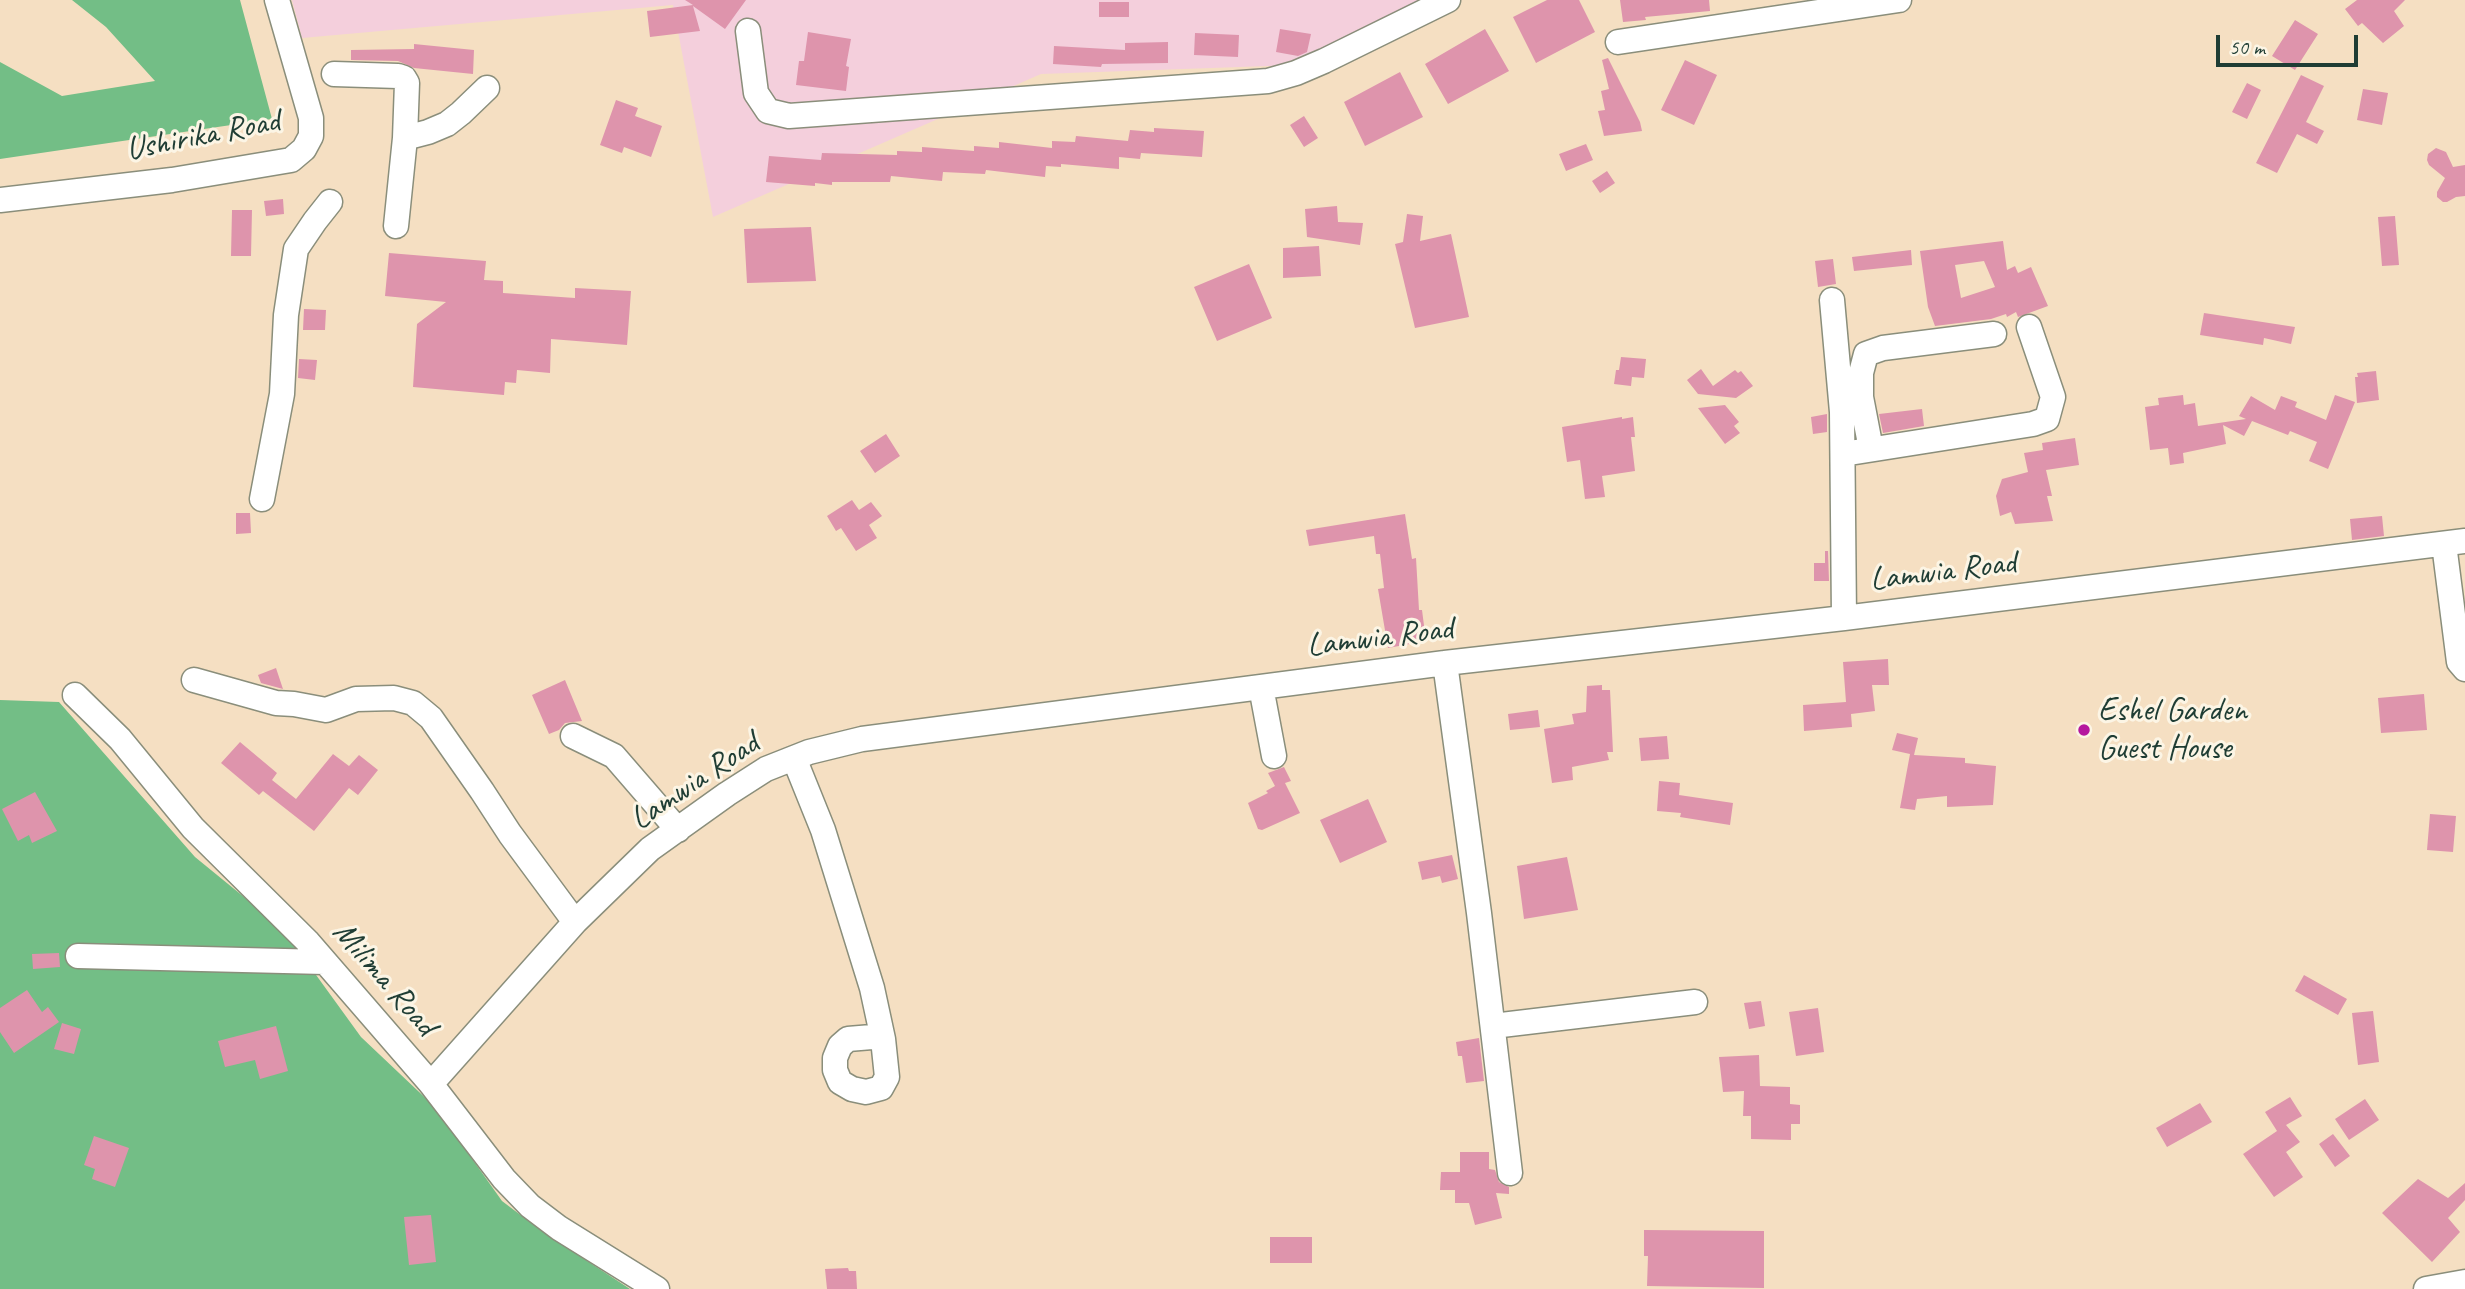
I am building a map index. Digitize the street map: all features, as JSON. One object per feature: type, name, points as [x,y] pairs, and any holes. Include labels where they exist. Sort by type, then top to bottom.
[{"type":"street","name":"Ushirika Road","points":[[0,200],[172,180],[291,160],[304,149],[311,136],[311,118],[277,0]]},
{"type":"street","points":[[748,31],[756,93],[768,111],[789,116],[1268,81],[1296,74],[1325,61],[1448,0]]},
{"type":"street","points":[[1618,42],[1899,0]]},
{"type":"street","points":[[334,74],[404,78],[408,90],[396,226]]},
{"type":"street","points":[[405,138],[447,124],[487,89]]},
{"type":"street","points":[[262,499],[282,394],[286,315],[296,250],[330,202]]},
{"type":"street","points":[[1832,300],[1843,454],[1844,618]]},
{"type":"street","points":[[1843,454],[2033,424],[2047,419],[2053,397],[2029,327]]},
{"type":"street","points":[[1871,449],[1861,397],[1861,373],[1866,354],[1883,348],[1994,334]]},
{"type":"street","points":[[2455,542],[2459,662],[2465,669]]},
{"type":"street","name":"Lamwia Road","points":[[432,1084],[575,922],[650,849],[766,769],[794,758],[862,739],[1444,663],[1844,618],[2455,542]]},
{"type":"street","points":[[1444,663],[1510,1173]]},
{"type":"street","points":[[194,680],[276,703],[326,710],[356,699],[394,698],[412,703],[430,718],[509,834],[575,922]]},
{"type":"street","points":[[1261,687],[1274,756]]},
{"type":"street","name":"Milima Road","points":[[75,695],[120,739],[193,828],[278,911],[325,962],[432,1084],[504,1179],[530,1206],[559,1228],[657,1289]]},
{"type":"street","points":[[573,736],[614,756],[678,830]]},
{"type":"street","points":[[794,758],[823,830],[872,988],[883,1040]]},
{"type":"street","points":[[78,956],[325,962]]},
{"type":"street","points":[[1493,1026],[1695,1002]]},
{"type":"street","points":[[2426,1289],[2465,1282]]},
{"type":"shaded area","points":[[292,0],[1423,0],[1297,65],[1041,74],[713,217],[673,5],[302,38]]},
{"type":"green space","points":[[72,0],[240,0],[272,119],[0,159],[0,62],[62,96],[155,81],[106,27]]},
{"type":"green space","points":[[0,700],[59,702],[195,857],[282,928],[361,1037],[436,1108],[502,1201],[543,1232],[630,1289],[0,1289]]},
{"type":"building","points":[[685,0],[746,0],[725,29],[693,6],[700,31],[650,37],[647,11],[693,5]]},
{"type":"building","points":[[1547,0],[1579,0],[1595,32],[1536,63],[1513,17]]},
{"type":"building","points":[[1620,0],[1709,0],[1710,11],[1645,17],[1646,20],[1623,22]]},
{"type":"building","points":[[2357,0],[2405,0],[2394,11],[2404,26],[2383,43],[2362,23],[2358,26],[2345,9]]},
{"type":"building","points":[[1099,2],[1129,2],[1129,17],[1099,17]]},
{"type":"building","points":[[2295,20],[2318,34],[2295,70],[2272,56]]},
{"type":"building","points":[[1280,29],[1311,34],[1307,52],[1298,56],[1276,52]]},
{"type":"building","points":[[1485,29],[1509,71],[1448,104],[1425,64]]},
{"type":"building","points":[[808,32],[851,39],[846,66],[849,67],[846,91],[796,85],[799,61],[804,61]]},
{"type":"building","points":[[1195,33],[1239,35],[1238,57],[1194,55]]},
{"type":"building","points":[[1168,42],[1168,63],[1102,64],[1101,67],[1053,64],[1054,46],[1125,50],[1125,43]]},
{"type":"building","points":[[414,44],[474,50],[473,74],[414,68],[398,61],[351,60],[351,50],[414,49]]},
{"type":"building","points":[[1608,58],[1642,131],[1604,136],[1598,111],[1605,110],[1601,91],[1609,89],[1602,60]]},
{"type":"building","points":[[1685,60],[1717,75],[1694,125],[1661,110]]},
{"type":"building","points":[[1400,72],[1423,117],[1365,146],[1344,102]]},
{"type":"building","points":[[2301,75],[2324,86],[2306,122],[2324,131],[2317,144],[2297,134],[2277,173],[2256,163]]},
{"type":"building","points":[[2247,83],[2261,90],[2247,119],[2232,112]]},
{"type":"building","points":[[2363,89],[2388,93],[2382,125],[2357,120]]},
{"type":"building","points":[[616,100],[638,108],[635,116],[662,126],[651,157],[624,147],[622,153],[600,145]]},
{"type":"building","points":[[1304,116],[1318,138],[1304,147],[1290,125]]},
{"type":"building","points":[[1154,128],[1204,131],[1202,157],[1141,153],[1140,159],[1119,157],[1119,169],[1061,164],[1061,167],[1046,166],[1045,177],[986,170],[985,174],[943,172],[942,181],[891,176],[890,182],[832,182],[832,185],[815,183],[815,186],[766,182],[769,156],[821,160],[822,153],[897,155],[897,151],[922,152],[922,147],[974,151],[974,146],[999,148],[999,142],[1052,148],[1052,141],[1075,142],[1076,136],[1128,141],[1130,130],[1154,132]]},
{"type":"building","points":[[1586,144],[1593,160],[1566,171],[1559,154]]},
{"type":"building","points":[[2436,148],[2446,152],[2453,167],[2465,165],[2465,196],[2447,202],[2437,197],[2445,178],[2429,165],[2427,160],[2428,154]]},
{"type":"building","points":[[1607,171],[1615,183],[1600,193],[1592,181]]},
{"type":"building","points":[[283,199],[284,214],[266,216],[264,201]]},
{"type":"building","points":[[1337,206],[1338,222],[1363,223],[1360,245],[1307,237],[1305,209]]},
{"type":"building","points":[[232,210],[252,210],[251,256],[231,256]]},
{"type":"building","points":[[1407,214],[1423,216],[1420,241],[1451,234],[1469,317],[1415,328],[1395,244],[1403,242]]},
{"type":"building","points":[[2395,216],[2399,265],[2382,266],[2378,217]]},
{"type":"building","points":[[811,227],[816,281],[747,283],[744,229]]},
{"type":"building","points":[[2003,241],[2007,270],[2015,266],[2018,273],[2031,267],[2048,306],[2018,317],[2016,312],[2007,317],[2006,314],[1991,319],[1935,326],[1928,307],[1920,251]],"holes":[[[1984,261],[1995,287],[1961,298],[1955,265]]]},
{"type":"building","points":[[1319,246],[1321,276],[1283,278],[1283,248]]},
{"type":"building","points":[[1911,250],[1912,265],[1854,271],[1852,257]]},
{"type":"building","points":[[389,253],[486,261],[484,280],[503,281],[503,293],[575,298],[575,288],[631,291],[627,345],[551,339],[550,373],[517,370],[516,383],[505,382],[504,395],[413,387],[417,324],[446,302],[385,296]]},
{"type":"building","points":[[1833,259],[1836,284],[1818,287],[1815,261]]},
{"type":"building","points":[[1249,264],[1272,318],[1217,341],[1194,287]]},
{"type":"building","points":[[304,309],[326,310],[325,330],[303,330]]},
{"type":"building","points":[[2204,313],[2295,327],[2291,344],[2264,338],[2263,345],[2200,335]]},
{"type":"building","points":[[1621,357],[1646,359],[1644,378],[1632,377],[1631,386],[1614,384]]},
{"type":"building","points":[[299,359],[317,360],[315,380],[298,378]]},
{"type":"building","points":[[1701,369],[1713,386],[1735,370],[1738,373],[1741,371],[1753,386],[1736,398],[1698,394],[1687,380]]},
{"type":"building","points":[[2376,371],[2379,400],[2357,403],[2357,373]]},
{"type":"building","points":[[2183,395],[2184,405],[2195,403],[2198,426],[2246,419],[2239,416],[2251,396],[2275,410],[2281,396],[2297,402],[2295,407],[2326,420],[2335,395],[2355,402],[2328,469],[2309,461],[2317,442],[2290,431],[2288,435],[2252,421],[2244,436],[2223,425],[2226,444],[2183,453],[2184,463],[2170,465],[2168,448],[2150,450],[2145,407],[2159,405],[2158,398]]},
{"type":"building","points":[[1725,405],[1739,422],[1734,426],[1740,433],[1725,444],[1698,408]]},
{"type":"building","points":[[1922,409],[1924,426],[1883,433],[1879,414]]},
{"type":"building","points":[[1827,414],[1827,432],[1813,434],[1811,417]]},
{"type":"building","points":[[1633,417],[1635,437],[1631,437],[1635,471],[1602,476],[1605,497],[1585,499],[1580,460],[1567,462],[1562,427]]},
{"type":"building","points":[[886,434],[900,456],[875,473],[860,451]]},
{"type":"building","points":[[2075,438],[2079,465],[2046,470],[2052,496],[2047,496],[2053,521],[2015,524],[2011,512],[2000,516],[1996,496],[2002,479],[2028,472],[2024,453],[2043,450],[2042,443]]},
{"type":"building","points":[[852,500],[859,510],[871,502],[882,516],[869,525],[877,538],[856,551],[841,528],[836,531],[827,516]]},
{"type":"building","points":[[236,513],[250,513],[251,533],[236,534]]},
{"type":"building","points":[[1405,514],[1412,559],[1416,558],[1419,610],[1422,610],[1426,641],[1388,648],[1378,589],[1384,588],[1380,554],[1376,554],[1374,536],[1309,546],[1306,530]]},
{"type":"building","points":[[2382,516],[2384,536],[2352,540],[2350,519]]},
{"type":"building","points":[[1825,551],[1828,551],[1829,581],[1814,581],[1814,563],[1825,563]]},
{"type":"building","points":[[1888,659],[1889,685],[1872,685],[1875,711],[1851,714],[1852,727],[1804,731],[1803,705],[1846,702],[1843,662]]},
{"type":"building","points":[[276,668],[283,689],[261,683],[258,675]]},
{"type":"building","points":[[565,680],[582,721],[565,723],[559,730],[549,734],[532,695]]},
{"type":"building","points":[[1602,685],[1602,690],[1610,690],[1613,752],[1607,752],[1609,760],[1572,767],[1573,780],[1552,783],[1544,729],[1574,724],[1572,714],[1586,712],[1587,686]]},
{"type":"building","points":[[2424,694],[2427,730],[2381,733],[2378,698]]},
{"type":"building","points":[[1538,710],[1540,727],[1510,730],[1508,714]]},
{"type":"building","points":[[1897,733],[1918,738],[1914,755],[1965,758],[1965,763],[1996,766],[1993,805],[1947,807],[1947,796],[1917,799],[1915,810],[1900,808],[1910,754],[1892,750]]},
{"type":"building","points":[[1667,736],[1669,759],[1641,761],[1639,738]]},
{"type":"building","points":[[240,742],[277,773],[272,780],[296,799],[333,754],[349,766],[359,755],[378,770],[358,795],[349,788],[314,831],[263,791],[259,795],[221,763]]},
{"type":"building","points":[[1284,767],[1291,781],[1285,783],[1300,813],[1262,830],[1258,829],[1248,803],[1268,793],[1266,791],[1275,786],[1268,773]]},
{"type":"building","points":[[1659,781],[1680,783],[1679,795],[1733,803],[1730,825],[1680,817],[1681,813],[1657,811]]},
{"type":"building","points":[[35,792],[57,831],[32,843],[29,835],[18,841],[2,809]]},
{"type":"building","points":[[1368,799],[1387,842],[1340,863],[1320,820]]},
{"type":"building","points":[[2430,814],[2456,816],[2453,852],[2427,850]]},
{"type":"building","points":[[1452,855],[1458,879],[1442,883],[1440,876],[1422,880],[1418,862]]},
{"type":"building","points":[[1567,857],[1578,910],[1524,919],[1517,866]]},
{"type":"building","points":[[59,953],[60,967],[33,969],[32,954]]},
{"type":"building","points":[[2304,975],[2347,999],[2338,1015],[2295,991]]},
{"type":"building","points":[[27,990],[42,1012],[48,1007],[59,1022],[14,1053],[0,1032],[0,1008]]},
{"type":"building","points":[[1761,1001],[1765,1026],[1749,1029],[1744,1003]]},
{"type":"building","points":[[1818,1008],[1824,1052],[1796,1056],[1789,1012]]},
{"type":"building","points":[[2373,1011],[2379,1062],[2358,1065],[2352,1013]]},
{"type":"building","points":[[62,1023],[81,1029],[74,1054],[54,1049]]},
{"type":"building","points":[[276,1026],[288,1071],[260,1079],[255,1060],[225,1067],[218,1041]]},
{"type":"building","points":[[1479,1038],[1484,1081],[1466,1083],[1462,1056],[1458,1056],[1456,1042]]},
{"type":"building","points":[[1759,1055],[1760,1086],[1790,1087],[1790,1104],[1800,1105],[1800,1124],[1791,1124],[1791,1140],[1751,1139],[1751,1116],[1743,1116],[1744,1091],[1723,1092],[1719,1057]]},
{"type":"building","points":[[2290,1097],[2302,1116],[2286,1125],[2300,1142],[2286,1152],[2303,1177],[2274,1197],[2243,1154],[2277,1131],[2265,1112]]},
{"type":"building","points":[[2365,1099],[2379,1120],[2349,1140],[2335,1119]]},
{"type":"building","points":[[2200,1103],[2212,1122],[2167,1147],[2156,1128]]},
{"type":"building","points":[[2333,1134],[2350,1156],[2335,1167],[2319,1144]]},
{"type":"building","points":[[94,1136],[129,1148],[115,1187],[92,1179],[95,1169],[84,1165]]},
{"type":"building","points":[[1460,1152],[1489,1152],[1489,1169],[1495,1170],[1499,1182],[1509,1187],[1509,1194],[1496,1193],[1502,1218],[1475,1225],[1469,1203],[1455,1203],[1455,1190],[1440,1190],[1441,1172],[1460,1172]]},
{"type":"building","points":[[2418,1179],[2448,1198],[2465,1183],[2465,1200],[2448,1218],[2460,1232],[2432,1262],[2382,1213]]},
{"type":"building","points":[[431,1215],[436,1262],[409,1265],[404,1217]]},
{"type":"building","points":[[1644,1230],[1764,1231],[1764,1288],[1647,1286],[1648,1256],[1644,1256]]},
{"type":"building","points":[[1270,1237],[1312,1237],[1312,1263],[1270,1263]]},
{"type":"building","points":[[848,1268],[849,1271],[856,1271],[857,1289],[827,1289],[825,1269]]},
{"type":"place","name":"Eshel Garden Guest House","points":[[2084,730]]}]
